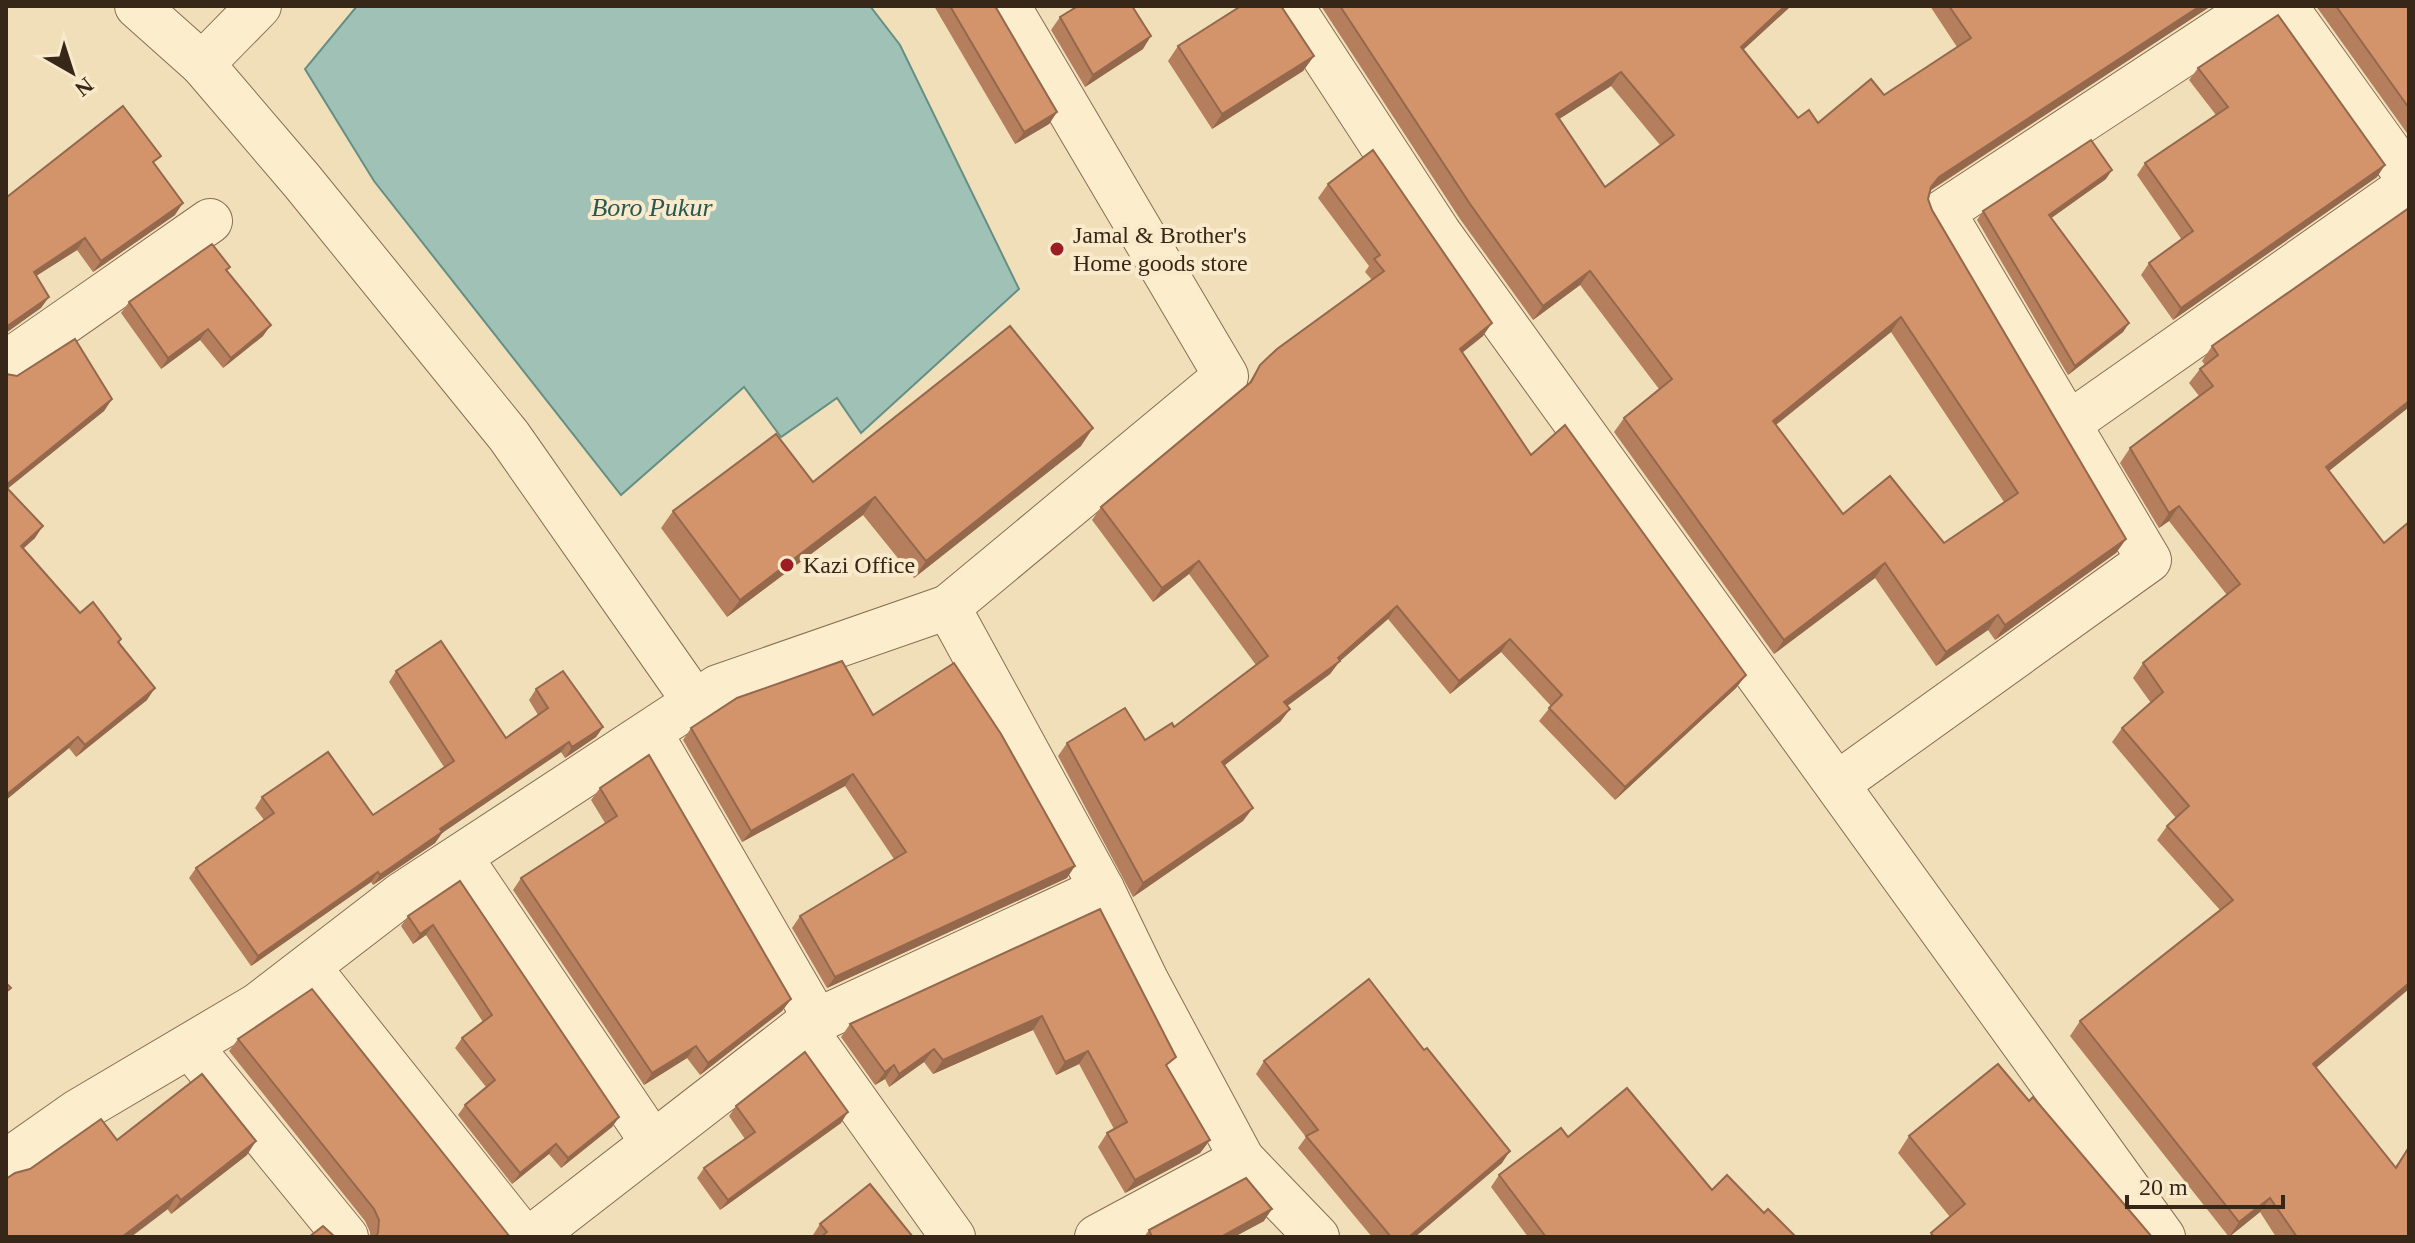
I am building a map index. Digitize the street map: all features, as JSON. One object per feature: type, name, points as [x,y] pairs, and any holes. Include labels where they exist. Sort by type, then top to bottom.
[{"type":"street","points":[[137,6],[202,64],[302,181],[509,436],[695,702]]},
{"type":"street","points":[[202,64],[259,6]]},
{"type":"street","points":[[6,1162],[77,1112],[258,1005],[401,895],[718,687],[948,607],[1226,376],[1008,6]]},
{"type":"street","points":[[1291,6],[1439,233],[2163,1237]]},
{"type":"street","points":[[1837,784],[2149,560],[1943,212],[2282,8],[2409,179]]},
{"type":"street","points":[[2068,424],[2409,185]]},
{"type":"street","points":[[6,363],[210,221]]},
{"type":"street","points":[[948,607],[1102,889],[1147,982],[1242,1159],[1317,1237]]},
{"type":"street","points":[[650,733],[810,1024],[953,1237]]},
{"type":"street","points":[[460,857],[653,1143]]},
{"type":"street","points":[[532,1237],[810,1024],[1102,889]]},
{"type":"street","points":[[309,968],[523,1237]]},
{"type":"street","points":[[190,1046],[346,1237]]},
{"type":"street","points":[[1097,1237],[1242,1159]]},
{"type":"water","name":"Boro Pukur","points":[[357,6],[870,6],[900,45],[1019,289],[861,433],[837,398],[781,437],[744,387],[621,495],[374,181],[305,69]]},
{"type":"building","points":[[950,6],[995,6],[1057,112],[1024,132]]},
{"type":"building","points":[[1078,6],[1132,6],[1151,36],[1093,75],[1060,17]]},
{"type":"building","points":[[1241,6],[1281,6],[1314,56],[1222,114],[1178,46]]},
{"type":"building","points":[[1340,6],[1785,6],[1741,47],[1798,118],[1809,110],[1818,123],[1871,79],[1884,95],[1971,38],[1949,6],[2200,6],[1939,177],[1931,187],[1928,199],[1932,210],[2126,539],[2005,625],[1998,615],[1946,652],[1885,563],[1784,640],[1624,418],[1672,379],[1590,271],[1543,306],[1470,204]],"holes":[[[1621,72],[1674,135],[1605,187],[1556,114]],[[1901,317],[2018,493],[1944,543],[1890,476],[1843,514],[1773,421]]]},
{"type":"building","points":[[2336,6],[2409,6],[2409,108]]},
{"type":"building","points":[[2278,15],[2385,165],[2181,308],[2149,263],[2193,231],[2145,163],[2228,107],[2198,68]]},
{"type":"building","points":[[123,106],[161,156],[153,162],[183,203],[101,261],[85,238],[34,272],[49,297],[6,327],[6,196]]},
{"type":"building","points":[[2091,140],[2112,170],[2049,215],[2129,323],[2075,366],[1983,211]]},
{"type":"building","points":[[1373,150],[1492,323],[1460,349],[1531,455],[1565,425],[1746,675],[1625,787],[1549,708],[1562,695],[1510,639],[1459,681],[1397,606],[1338,658],[1340,661],[1284,702],[1290,709],[1222,762],[1253,808],[1143,883],[1067,743],[1125,708],[1145,740],[1172,723],[1174,727],[1268,656],[1199,561],[1162,588],[1101,507],[1251,382],[1260,365],[1277,349],[1384,271],[1374,259],[1380,255],[1328,184]]},
{"type":"building","points":[[2409,208],[2409,401],[2326,467],[2384,543],[2409,522],[2409,983],[2313,1064],[2396,1168],[2409,1147],[2409,1237],[2297,1237],[2270,1198],[2239,1222],[2080,1021],[2233,900],[2167,826],[2189,806],[2122,728],[2163,692],[2143,663],[2240,584],[2179,506],[2169,513],[2130,448],[2213,386],[2200,369],[2218,355],[2212,346]]},
{"type":"building","points":[[212,244],[230,267],[226,270],[271,325],[231,358],[208,329],[168,358],[129,302]]},
{"type":"building","points":[[1010,326],[1093,428],[926,561],[875,497],[740,600],[673,511],[776,434],[813,482]]},
{"type":"building","points":[[75,339],[112,399],[6,485],[6,374],[17,376]]},
{"type":"building","points":[[6,487],[43,526],[21,546],[80,613],[93,602],[121,639],[118,642],[155,688],[85,745],[78,737],[6,795]]},
{"type":"building","points":[[441,641],[506,738],[548,708],[536,689],[563,671],[603,727],[572,747],[569,742],[440,829],[442,832],[380,875],[378,872],[258,956],[196,868],[274,813],[262,797],[328,752],[373,815],[454,761],[396,671]]},
{"type":"building","points":[[842,661],[873,715],[954,663],[1001,734],[1075,866],[835,977],[800,916],[906,852],[853,774],[751,831],[691,728],[737,698]]},
{"type":"building","points":[[649,755],[791,999],[708,1063],[696,1046],[652,1073],[521,878],[617,816],[600,788]]},
{"type":"building","points":[[460,881],[619,1117],[568,1158],[556,1144],[520,1173],[465,1105],[495,1080],[462,1038],[492,1015],[433,925],[420,934],[408,916]]},
{"type":"building","points":[[1100,909],[1176,1057],[1166,1065],[1210,1140],[1135,1180],[1107,1133],[1127,1122],[1088,1051],[1065,1062],[1042,1016],[943,1060],[934,1049],[899,1074],[894,1065],[885,1072],[850,1024]]},
{"type":"building","points":[[1369,979],[1424,1050],[1427,1048],[1510,1151],[1409,1237],[1391,1237],[1306,1136],[1318,1130],[1264,1061]]},
{"type":"building","points":[[312,989],[510,1237],[375,1237],[379,1220],[374,1209],[238,1039]]},
{"type":"building","points":[[805,1052],[848,1112],[728,1200],[704,1168],[755,1132],[736,1106]]},
{"type":"building","points":[[1998,1064],[2029,1101],[2033,1097],[2152,1237],[1934,1237],[1931,1233],[1965,1204],[1909,1136]]},
{"type":"building","points":[[202,1074],[256,1141],[181,1200],[177,1195],[122,1237],[6,1237],[6,1179],[30,1169],[101,1119],[117,1140]]},
{"type":"building","points":[[1627,1088],[1712,1190],[1727,1175],[1764,1213],[1768,1209],[1796,1237],[1546,1237],[1499,1175],[1561,1128],[1568,1137]]},
{"type":"building","points":[[1246,1178],[1272,1209],[1221,1237],[1152,1237],[1149,1230]]},
{"type":"building","points":[[870,1184],[913,1237],[821,1237],[827,1232],[820,1224]]},
{"type":"building","points":[[323,1226],[335,1237],[309,1237]]},
{"type":"place","name":"Jamal & Brother's Home goods store","points":[[1057,249]]},
{"type":"place","name":"Kazi Office","points":[[787,565]]}]
